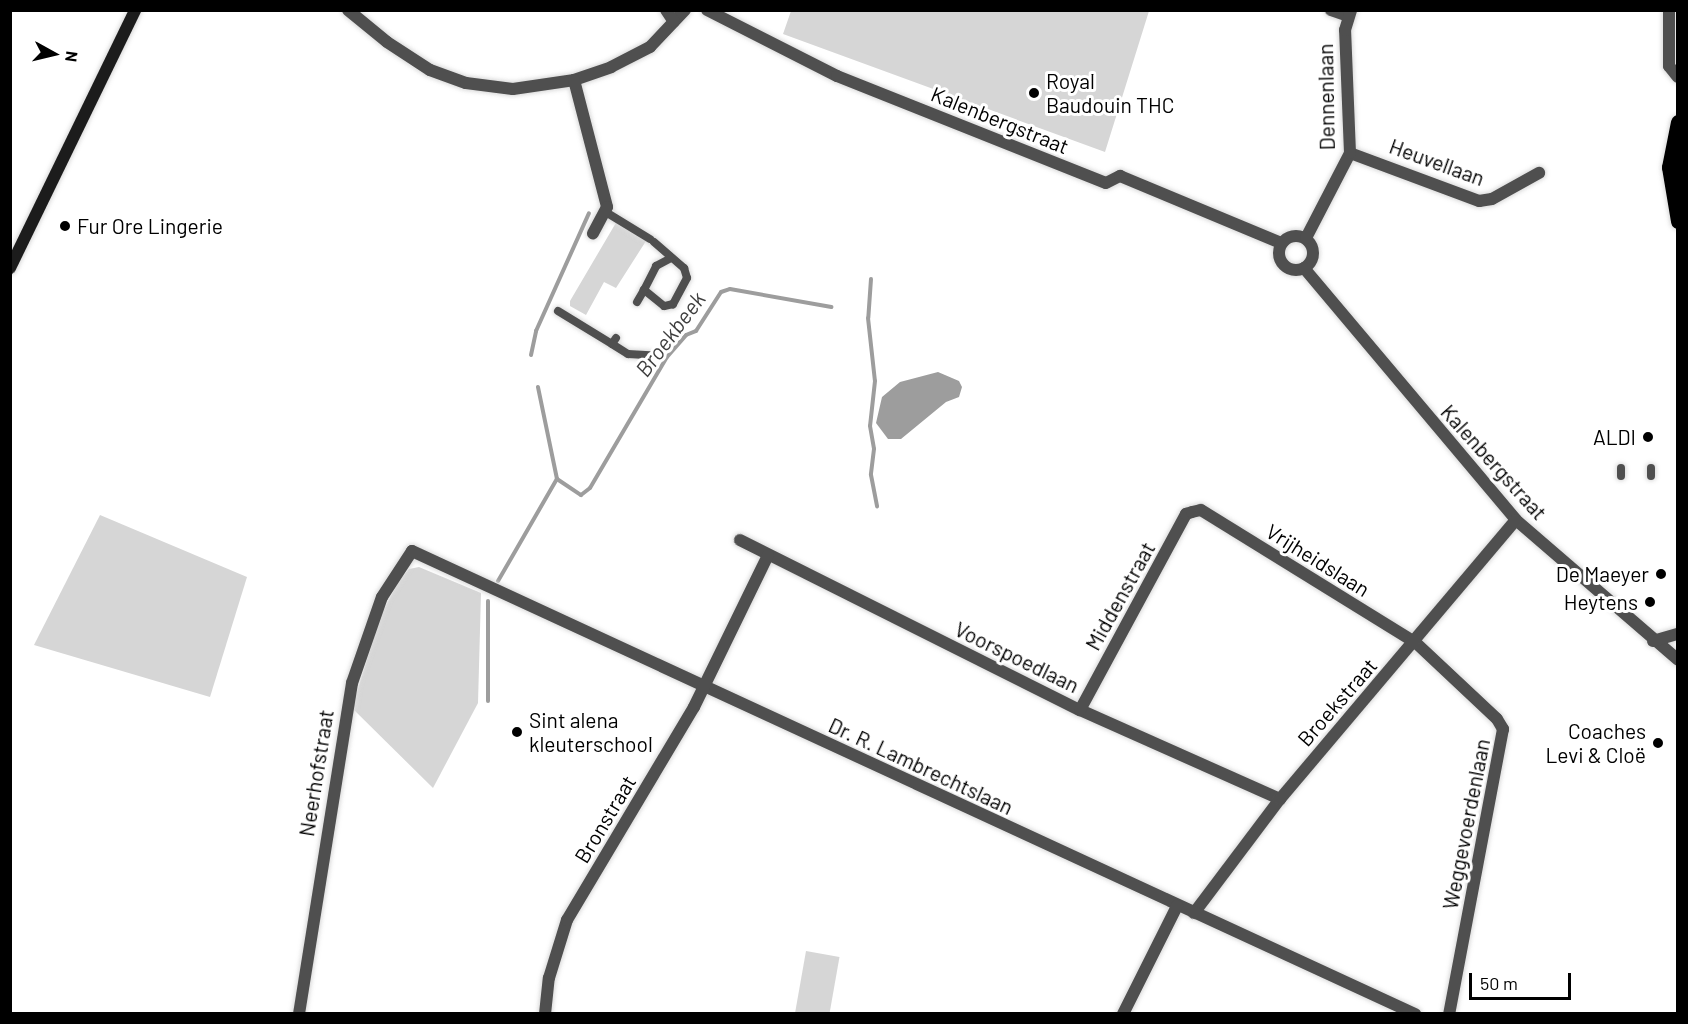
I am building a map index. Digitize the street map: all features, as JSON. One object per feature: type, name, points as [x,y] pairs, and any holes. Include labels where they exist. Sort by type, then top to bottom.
[{"type":"main road","points":[[10,268],[135,10]]},
{"type":"main road","points":[[1677,122],[1674,146],[1677,221]]},
{"type":"street","points":[[348,10],[415,62],[441,75],[513,88],[574,80],[650,47],[685,10]]},
{"type":"street","points":[[666,10],[674,22]]},
{"type":"street","name":"Kalenbergstraat","points":[[707,10],[837,76],[1106,183],[1120,176],[1281,243],[1278,254],[1283,264],[1293,269],[1304,268],[1516,520],[1677,660]]},
{"type":"street","name":"Dennenlaan","points":[[1306,238],[1350,153],[1349,13],[1331,10]]},
{"type":"street","points":[[1669,10],[1669,66],[1677,77]]},
{"type":"street","points":[[574,80],[607,207],[593,233]]},
{"type":"street","name":"Heuvellaan","points":[[1350,153],[1479,201],[1539,173]]},
{"type":"street","points":[[1281,243],[1292,236],[1306,238],[1313,250],[1304,268]]},
{"type":"street","name":"Vrijheidslaan","points":[[1201,510],[1415,642]]},
{"type":"street","name":"Middenstraat","points":[[1080,710],[1186,514],[1201,510]]},
{"type":"street","name":"Broekstraat","points":[[1194,914],[1280,799],[1516,520]]},
{"type":"street","name":"Voorspoedlaan","points":[[740,540],[1080,710],[1280,799]]},
{"type":"street","name":"Dr. R. Lambrechtslaan","points":[[412,551],[704,688],[1415,1014]]},
{"type":"street","name":"Neerhofstraat","points":[[299,1014],[351,683],[382,597],[412,551]]},
{"type":"street","name":"Bronstraat","points":[[544,1014],[551,969],[567,920],[704,688],[768,555]]},
{"type":"street","points":[[1653,641],[1677,634]]},
{"type":"street","name":"Weggevoerdenlaan","points":[[1415,642],[1497,719],[1503,729],[1449,1014]]},
{"type":"street","points":[[1123,1014],[1177,906]]},
{"type":"lane","points":[[604,211],[652,241],[684,268],[687,278],[673,304],[664,306],[644,290]]},
{"type":"lane","points":[[637,302],[656,266],[671,258]]},
{"type":"lane","points":[[558,311],[614,341],[628,354],[650,355]]},
{"type":"shaded area","name":"Royal Baudouin THC","points":[[791,10],[1149,11],[1105,152],[783,34]]},
{"type":"shaded area","points":[[617,221],[646,241],[616,288],[604,282],[586,315],[570,306],[570,301]]},
{"type":"shaded area","points":[[938,372],[959,381],[962,387],[959,397],[946,402],[901,439],[888,439],[876,423],[882,397],[900,382]]},
{"type":"shaded area","points":[[100,515],[247,577],[210,697],[34,645]]},
{"type":"shaded area","points":[[419,567],[481,593],[478,703],[433,788],[352,708],[381,615],[399,581],[409,569]]},
{"type":"shaded area","points":[[806,951],[839,957],[829,1014],[795,1012]]},
{"type":"waterway","name":"Broekbeek","points":[[531,355],[536,331],[589,213]]},
{"type":"waterway","name":"Broekbeek","points":[[871,279],[868,318],[875,381],[870,426],[874,449],[871,475],[877,506]]},
{"type":"waterway","name":"Broekbeek","points":[[557,479],[581,495],[590,488],[667,357],[686,335],[696,331],[721,292],[730,289],[831,307]]},
{"type":"waterway","name":"Broekbeek","points":[[498,581],[557,479],[538,387]]},
{"type":"waterway","name":"Broekbeek","points":[[488,601],[488,701]]},
{"type":"place","name":"Royal Baudouin THC","points":[[1034,93]]},
{"type":"place","name":"Fur Ore Lingerie","points":[[65,226]]},
{"type":"place","name":"ALDI","points":[[1648,437]]},
{"type":"place","name":"De Maeyer","points":[[1661,574]]},
{"type":"place","name":"Heytens","points":[[1650,602]]},
{"type":"place","name":"Sint alena kleuterschool","points":[[517,732]]},
{"type":"place","name":"Coaches Levi & Cloë","points":[[1658,743]]}]
